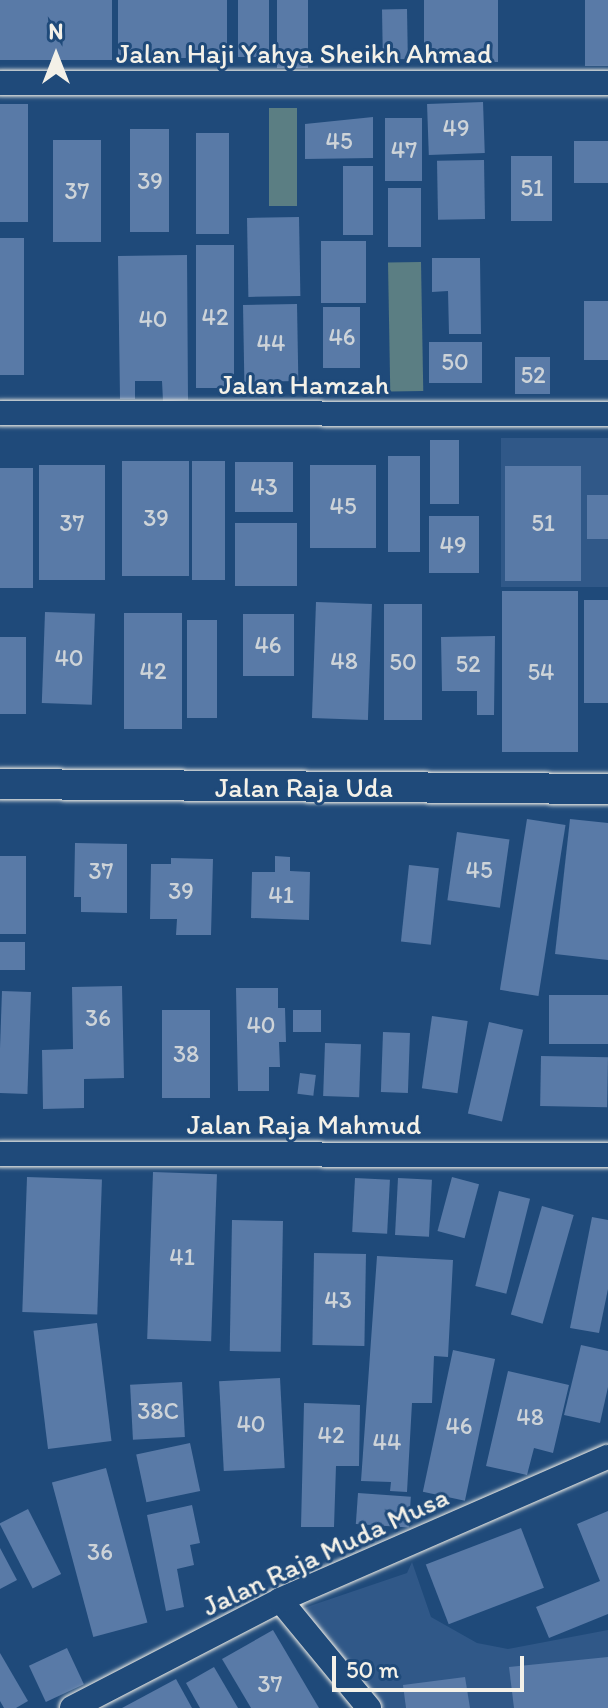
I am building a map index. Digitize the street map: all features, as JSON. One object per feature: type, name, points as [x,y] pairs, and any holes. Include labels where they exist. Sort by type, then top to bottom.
[{"type":"street","name":"Jalan Haji Yahya Sheikh Ahmad","points":[[0,83],[608,83]]},
{"type":"street","name":"Jalan Hamzah","points":[[0,413],[608,414]]},
{"type":"street","name":"Jalan Raja Uda","points":[[0,784],[608,789]]},
{"type":"street","name":"Jalan Raja Mahmud","points":[[0,1154],[608,1155]]},
{"type":"street","name":"Jalan Raja Muda Musa","points":[[72,1708],[280,1600],[608,1457]]},
{"type":"street","points":[[280,1600],[369,1708]]},
{"type":"shaded area","points":[[501,438],[608,438],[608,587],[501,587]]},
{"type":"shaded area","points":[[412,1562],[431,1617],[477,1643],[508,1649],[608,1630],[608,1708],[384,1708],[298,1610],[407,1573]]},
{"type":"green space","points":[[269,108],[297,108],[297,206],[269,206]]},
{"type":"green space","points":[[421,262],[423,391],[390,392],[388,263]]},
{"type":"building","points":[[0,0],[112,0],[112,60],[0,60]]},
{"type":"building","points":[[118,0],[227,0],[227,58],[118,58]]},
{"type":"building","points":[[238,0],[269,0],[269,57],[238,57]]},
{"type":"building","points":[[277,0],[308,0],[308,68],[277,68]]},
{"type":"building","points":[[424,0],[498,0],[498,62],[424,62]]},
{"type":"building","points":[[585,0],[608,0],[608,66],[585,66]]},
{"type":"building","points":[[382,9],[407,9],[408,59],[383,59]]},
{"type":"building","points":[[483,102],[485,153],[429,155],[427,104]]},
{"type":"building","points":[[0,104],[28,104],[28,222],[0,222]]},
{"type":"building","points":[[373,117],[373,158],[305,159],[305,124]]},
{"type":"building","points":[[385,118],[422,118],[422,181],[385,181]]},
{"type":"building","points":[[130,129],[169,129],[169,232],[130,232]]},
{"type":"building","points":[[196,133],[229,133],[229,234],[196,234]]},
{"type":"building","points":[[53,140],[101,140],[101,242],[53,242]]},
{"type":"building","points":[[574,141],[608,141],[608,183],[574,183]]},
{"type":"building","points":[[511,156],[552,156],[552,221],[511,221]]},
{"type":"building","points":[[484,160],[485,219],[438,220],[437,161]]},
{"type":"building","points":[[343,166],[373,166],[373,235],[343,235]]},
{"type":"building","points":[[388,188],[421,188],[421,247],[388,247]]},
{"type":"building","points":[[299,217],[300,296],[248,297],[247,218]]},
{"type":"building","points":[[0,238],[24,238],[24,375],[0,375]]},
{"type":"building","points":[[321,241],[366,241],[366,303],[321,303]]},
{"type":"building","points":[[196,245],[234,245],[234,388],[196,388]]},
{"type":"building","points":[[187,255],[188,400],[163,401],[162,381],[135,381],[135,399],[120,399],[118,256]]},
{"type":"building","points":[[432,258],[480,258],[481,334],[449,334],[448,291],[432,292]]},
{"type":"building","points":[[584,301],[608,301],[608,360],[584,360]]},
{"type":"building","points":[[297,304],[298,381],[244,382],[243,305]]},
{"type":"building","points":[[323,307],[360,307],[360,368],[323,368]]},
{"type":"building","points":[[429,342],[482,342],[482,383],[429,383]]},
{"type":"building","points":[[515,357],[550,357],[550,394],[515,394]]},
{"type":"building","points":[[430,440],[459,440],[459,504],[430,504]]},
{"type":"building","points":[[388,456],[420,456],[420,552],[388,552]]},
{"type":"building","points":[[122,461],[189,461],[189,576],[122,576]]},
{"type":"building","points":[[192,461],[225,461],[225,580],[192,580]]},
{"type":"building","points":[[235,462],[293,462],[293,512],[235,512]]},
{"type":"building","points":[[39,465],[105,465],[105,580],[39,580]]},
{"type":"building","points":[[310,465],[376,465],[376,548],[310,548]]},
{"type":"building","points":[[505,466],[581,466],[581,581],[505,581]]},
{"type":"building","points":[[0,468],[33,468],[33,588],[0,588]]},
{"type":"building","points":[[587,495],[608,495],[608,539],[587,539]]},
{"type":"building","points":[[429,516],[479,516],[479,573],[429,573]]},
{"type":"building","points":[[235,523],[297,523],[297,586],[235,586]]},
{"type":"building","points":[[502,591],[578,591],[578,752],[502,752]]},
{"type":"building","points":[[584,600],[608,600],[608,703],[584,703]]},
{"type":"building","points":[[316,602],[372,604],[368,720],[312,718]]},
{"type":"building","points":[[384,604],[422,604],[422,720],[384,720]]},
{"type":"building","points":[[45,612],[95,614],[92,705],[42,703]]},
{"type":"building","points":[[124,613],[182,613],[182,729],[124,729]]},
{"type":"building","points":[[243,614],[294,614],[294,676],[243,676]]},
{"type":"building","points":[[187,620],[217,620],[217,718],[187,718]]},
{"type":"building","points":[[495,636],[494,715],[477,715],[477,691],[442,691],[441,637]]},
{"type":"building","points":[[0,637],[26,637],[26,714],[0,714]]},
{"type":"building","points":[[527,819],[566,825],[538,996],[500,990]]},
{"type":"building","points":[[570,819],[608,823],[608,960],[555,954]]},
{"type":"building","points":[[457,832],[509,839],[500,908],[447,900]]},
{"type":"building","points":[[75,843],[127,844],[127,913],[81,912],[81,897],[74,897]]},
{"type":"building","points":[[0,856],[26,856],[26,934],[0,934]]},
{"type":"building","points":[[275,856],[290,857],[290,871],[310,872],[309,920],[251,918],[252,872],[275,872]]},
{"type":"building","points":[[171,858],[213,859],[211,935],[176,935],[177,919],[150,919],[151,864],[171,864]]},
{"type":"building","points":[[409,865],[439,868],[431,945],[401,942]]},
{"type":"building","points":[[0,942],[25,942],[25,970],[0,970]]},
{"type":"building","points":[[122,986],[124,1078],[84,1079],[84,1108],[43,1109],[42,1050],[73,1049],[72,987]]},
{"type":"building","points":[[236,988],[278,988],[278,1008],[285,1008],[286,1042],[279,1042],[280,1067],[269,1067],[269,1091],[238,1091]]},
{"type":"building","points":[[2,991],[31,992],[27,1094],[0,1093]]},
{"type":"building","points":[[549,995],[608,995],[608,1044],[549,1044]]},
{"type":"building","points":[[162,1010],[210,1010],[210,1098],[162,1098]]},
{"type":"building","points":[[293,1010],[321,1010],[321,1032],[293,1032]]},
{"type":"building","points":[[432,1016],[468,1021],[457,1093],[422,1088]]},
{"type":"building","points":[[489,1022],[523,1030],[502,1121],[468,1114]]},
{"type":"building","points":[[383,1032],[410,1033],[408,1093],[381,1092]]},
{"type":"building","points":[[325,1043],[361,1044],[359,1097],[323,1096]]},
{"type":"building","points":[[541,1056],[608,1057],[607,1107],[540,1106]]},
{"type":"building","points":[[300,1073],[316,1075],[313,1096],[297,1094]]},
{"type":"building","points":[[153,1172],[217,1174],[211,1341],[147,1339]]},
{"type":"building","points":[[27,1177],[102,1180],[97,1315],[22,1312]]},
{"type":"building","points":[[452,1177],[479,1184],[465,1238],[438,1231]]},
{"type":"building","points":[[355,1178],[390,1180],[387,1234],[352,1232]]},
{"type":"building","points":[[398,1178],[432,1180],[429,1237],[395,1235]]},
{"type":"building","points":[[499,1191],[530,1199],[506,1294],[475,1286]]},
{"type":"building","points":[[542,1206],[574,1215],[543,1324],[511,1315]]},
{"type":"building","points":[[592,1217],[608,1220],[608,1289],[599,1333],[570,1328]]},
{"type":"building","points":[[232,1220],[283,1221],[281,1352],[230,1351]]},
{"type":"building","points":[[314,1253],[366,1254],[364,1346],[312,1345]]},
{"type":"building","points":[[377,1256],[453,1260],[448,1357],[434,1356],[432,1403],[412,1403],[407,1492],[390,1491],[391,1482],[361,1481]]},
{"type":"building","points":[[97,1323],[112,1441],[48,1449],[33,1331]]},
{"type":"building","points":[[581,1345],[608,1351],[608,1387],[600,1423],[564,1415]]},
{"type":"building","points":[[453,1350],[495,1359],[465,1501],[423,1492]]},
{"type":"building","points":[[508,1371],[569,1385],[553,1453],[534,1448],[527,1475],[486,1466]]},
{"type":"building","points":[[280,1378],[285,1468],[224,1471],[219,1381]]},
{"type":"building","points":[[182,1382],[185,1437],[133,1440],[130,1385]]},
{"type":"building","points":[[304,1403],[360,1405],[359,1466],[336,1466],[334,1527],[301,1527]]},
{"type":"building","points":[[190,1443],[200,1491],[146,1502],[136,1454]]},
{"type":"building","points":[[106,1468],[147,1623],[93,1637],[52,1482]]},
{"type":"building","points":[[358,1493],[411,1497],[409,1528],[356,1524]]},
{"type":"building","points":[[192,1505],[200,1543],[190,1545],[194,1565],[177,1569],[184,1607],[166,1611],[147,1515]]},
{"type":"building","points":[[28,1509],[61,1574],[33,1589],[0,1525]]},
{"type":"building","points":[[608,1511],[608,1614],[549,1638],[536,1607],[600,1581],[577,1524]]},
{"type":"building","points":[[521,1528],[544,1588],[449,1624],[426,1565]]},
{"type":"building","points":[[0,1548],[17,1580],[0,1589]]},
{"type":"building","points":[[273,1630],[319,1708],[251,1708],[222,1659]]},
{"type":"building","points":[[67,1648],[84,1684],[46,1702],[29,1666]]},
{"type":"building","points":[[0,1653],[28,1701],[16,1708],[4,1708],[0,1701]]},
{"type":"building","points":[[608,1657],[608,1708],[514,1708],[509,1667]]},
{"type":"building","points":[[214,1667],[238,1708],[200,1708],[186,1683]]},
{"type":"building","points":[[465,1677],[470,1708],[406,1708],[403,1685]]},
{"type":"building","points":[[176,1679],[192,1708],[122,1708]]}]
